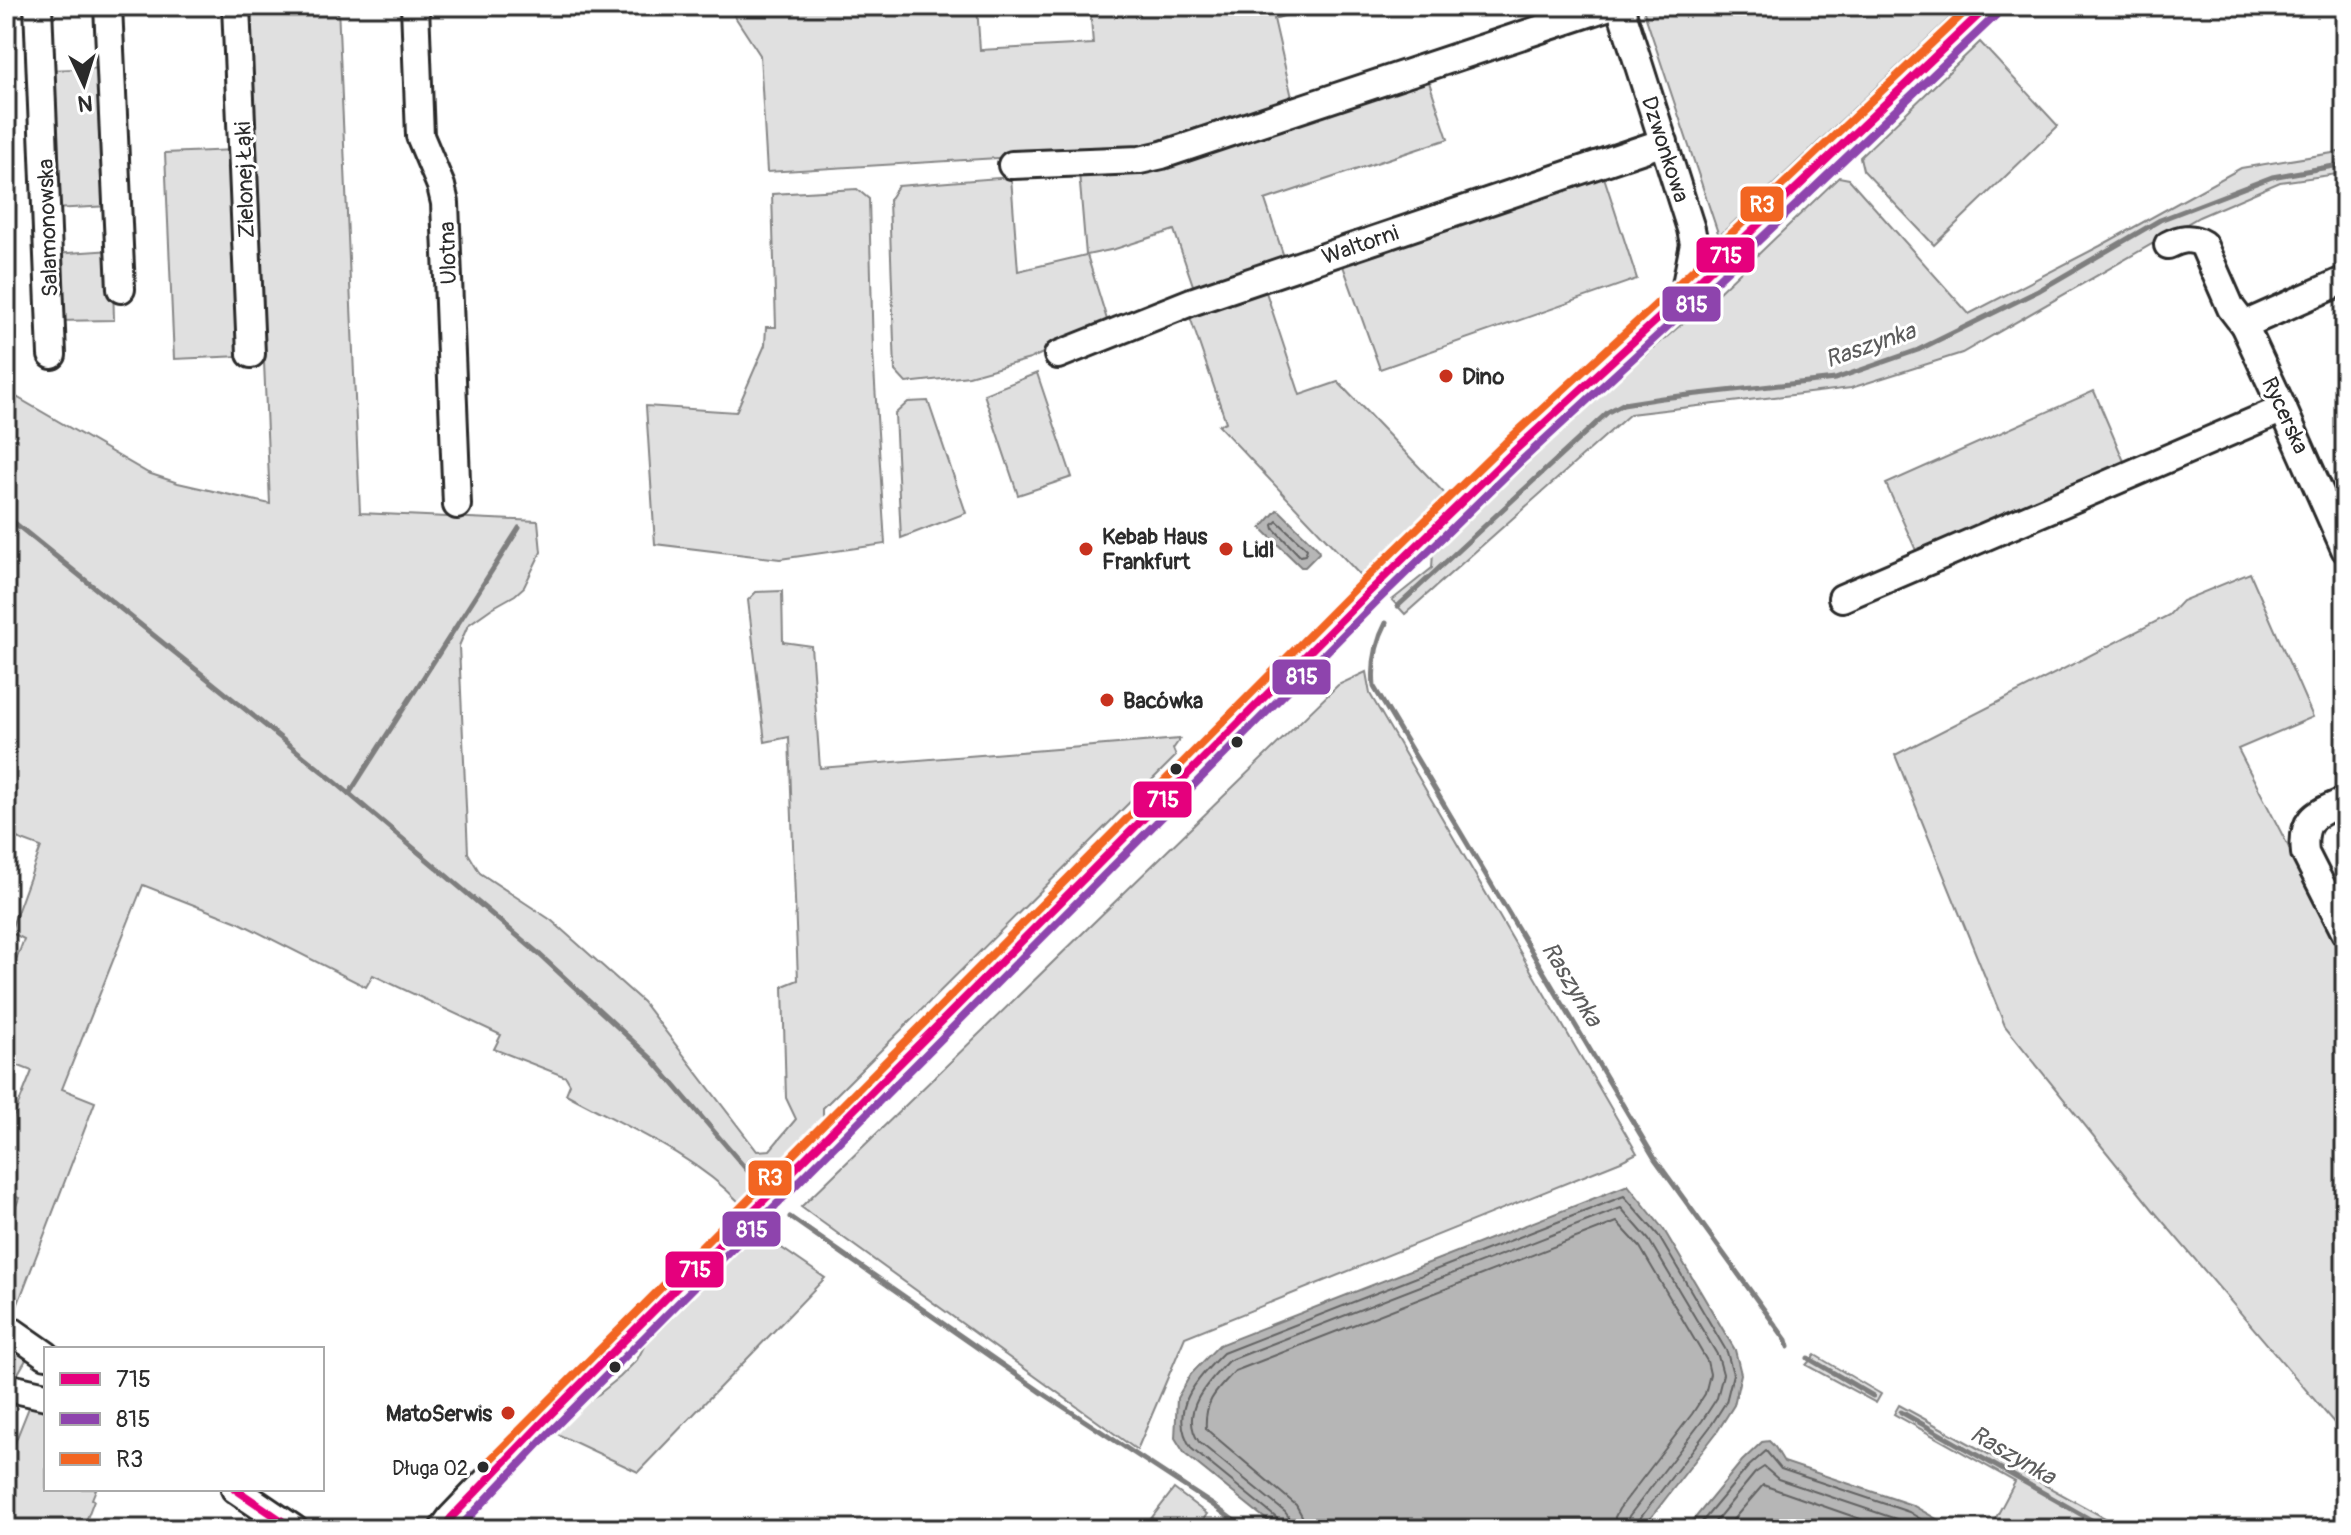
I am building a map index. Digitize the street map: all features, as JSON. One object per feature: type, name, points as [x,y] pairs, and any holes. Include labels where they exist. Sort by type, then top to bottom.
[{"type":"street","name":"Salamonowska","points":[[38,6],[52,355]]},
{"type":"street","points":[[108,6],[121,289]]},
{"type":"street","name":"Zielonej Łąki","points":[[236,6],[251,354]]},
{"type":"street","name":"Ulotna","points":[[415,6],[420,136],[445,203],[457,505]]},
{"type":"street","points":[[1012,165],[1140,160],[1162,155],[1610,6]]},
{"type":"street","name":"Dzwonkowa","points":[[1620,6],[1694,244],[1684,295]]},
{"type":"street","points":[[443,1529],[543,1422],[1367,594],[1513,452],[1684,295],[1988,6]]},
{"type":"street","name":"Waltorni","points":[[1058,355],[1205,297],[1664,142]]},
{"type":"street","name":"Rycerska","points":[[2168,245],[2187,238],[2203,244],[2231,308],[2244,325],[2338,516],[2345,549]]},
{"type":"street","points":[[2244,325],[2345,280]]},
{"type":"street","points":[[1842,598],[2283,409]]},
{"type":"street","points":[[2342,919],[2305,853],[2304,835],[2313,816],[2345,801]]},
{"type":"street","points":[[6,1327],[44,1354]]},
{"type":"street","points":[[6,1387],[44,1396]]},
{"type":"street","points":[[238,1491],[294,1529]]},
{"type":"shaded area","points":[[249,6],[338,6],[360,513],[538,521],[541,552],[524,587],[468,625],[459,646],[468,853],[480,873],[551,920],[643,1002],[757,1151],[770,1150],[796,1119],[786,1098],[783,986],[798,980],[789,737],[765,742],[748,600],[756,592],[782,591],[783,642],[811,646],[820,768],[1180,739],[1173,749],[1176,756],[823,1108],[823,1127],[740,1203],[680,1155],[566,1094],[570,1084],[566,1077],[494,1049],[501,1035],[373,975],[366,987],[240,923],[143,885],[62,1089],[95,1102],[16,1309],[6,1310],[6,1233],[19,1198],[6,1193],[6,1135],[32,1071],[6,1061],[6,970],[10,961],[15,963],[24,939],[10,932],[41,847],[6,834],[6,391],[148,473],[270,504]]},
{"type":"shaded area","points":[[728,6],[977,6],[980,50],[1093,44],[1090,6],[1315,6],[1274,19],[1293,102],[1146,149],[767,172],[760,55]]},
{"type":"shaded area","points":[[1642,6],[1962,6],[1719,236]]},
{"type":"shaded area","points":[[1980,42],[2058,126],[1934,245],[1863,170],[1860,157]]},
{"type":"shaded area","points":[[105,68],[110,206],[53,209],[48,70]]},
{"type":"shaded area","points":[[1428,79],[1448,139],[1265,200],[1285,260],[1195,291],[1174,230],[1087,255],[1108,323],[1030,359],[969,376],[906,383],[895,371],[889,200],[898,186],[1011,177],[1018,271],[1086,255],[1079,172]]},
{"type":"shaded area","points":[[234,150],[242,356],[174,359],[165,153]]},
{"type":"shaded area","points":[[2345,151],[2345,173],[2280,182],[2199,217],[1962,353],[1851,388],[1630,414],[1405,614],[1392,600],[1432,568],[1433,552],[1614,382],[1717,294],[1839,177],[1849,179],[1969,314],[2241,168]]},
{"type":"shaded area","points":[[1603,174],[1637,279],[1380,369],[1342,263]]},
{"type":"shaded area","points":[[857,189],[869,199],[873,353],[885,544],[780,559],[655,544],[646,406],[736,412],[765,345],[766,327],[776,327],[772,194]]},
{"type":"shaded area","points":[[112,250],[114,320],[56,321],[54,254]]},
{"type":"shaded area","points":[[1265,289],[1300,395],[1338,382],[1446,495],[1361,576],[1218,425],[1226,422],[1189,314]]},
{"type":"shaded area","points":[[1037,373],[1072,477],[1018,495],[984,394]]},
{"type":"shaded area","points":[[2094,391],[2126,466],[1919,557],[1886,484]]},
{"type":"shaded area","points":[[928,401],[966,513],[901,538],[895,414],[908,402]]},
{"type":"shaded area","points":[[2250,573],[2313,717],[2238,749],[2345,956],[2345,1429],[2341,1431],[2153,1210],[2005,1026],[1895,755],[2169,615],[2182,601]]},
{"type":"shaded area","points":[[1366,672],[1370,694],[1637,1153],[1185,1337],[1137,1450],[801,1207],[1338,685]]},
{"type":"shaded area","points":[[757,1231],[825,1278],[638,1472],[553,1432],[580,1405],[620,1377],[637,1360],[649,1337]]},
{"type":"shaded area","points":[[6,1343],[27,1358],[13,1382],[6,1382]]},
{"type":"shaded area","points":[[1815,1355],[1881,1394],[1876,1403],[1806,1365]]},
{"type":"shaded area","points":[[30,1405],[44,1408],[44,1491],[95,1491],[83,1529],[6,1529],[6,1465]]},
{"type":"shaded area","points":[[1899,1405],[2125,1529],[1990,1529],[2015,1482],[1894,1414]]},
{"type":"shaded area","points":[[1174,1489],[1207,1514],[1197,1529],[1143,1529]]},
{"type":"water","points":[[1277,510],[1318,549],[1319,553],[1305,567],[1301,567],[1261,528]]},
{"type":"water","points":[[1628,1185],[1664,1230],[1735,1350],[1741,1374],[1734,1405],[1717,1432],[1642,1529],[1278,1529],[1185,1454],[1175,1438],[1177,1398],[1191,1374],[1219,1345]]},
{"type":"water","points":[[1769,1441],[1784,1462],[1912,1505],[1954,1529],[1686,1529],[1742,1461],[1762,1442]]},
{"type":"waterway","name":"Raszynka","points":[[1398,606],[1608,412],[1623,404],[1835,379],[1918,350],[2038,291],[2160,220],[2272,177],[2345,164]]},
{"type":"waterway","points":[[6,516],[334,781],[539,954],[652,1059],[758,1183]]},
{"type":"waterway","points":[[349,794],[519,528]]},
{"type":"waterway","name":"Raszynka","points":[[1386,623],[1376,654],[1374,687],[1655,1159],[1786,1340],[1788,1347]]},
{"type":"waterway","points":[[790,1217],[1245,1529]]},
{"type":"waterway","name":"Raszynka","points":[[1808,1358],[1873,1396]]},
{"type":"waterway","name":"Raszynka","points":[[1901,1412],[2107,1529]]},
{"type":"transit line","name":"R3","points":[[483,1467],[1359,585],[1505,443],[1676,286],[1971,6]]},
{"type":"transit line","name":"715","points":[[443,1529],[543,1422],[1367,594],[1513,452],[1684,295],[1988,6]]},
{"type":"transit line","name":"815","points":[[458,1529],[552,1430],[1375,603],[1521,461],[1692,304],[1996,15]]},
{"type":"transit line","name":"715","points":[[238,1491],[294,1529]]},
{"type":"place","name":"Dino","points":[[1446,376]]},
{"type":"place","name":"Kebab Haus Frankfurt","points":[[1086,549]]},
{"type":"place","name":"Lidl","points":[[1226,549]]},
{"type":"place","name":"Bacówka","points":[[1107,700]]},
{"type":"place","name":"MatoSerwis","points":[[508,1413]]},
{"type":"place","name":"Długa 02","points":[[483,1467]]}]
